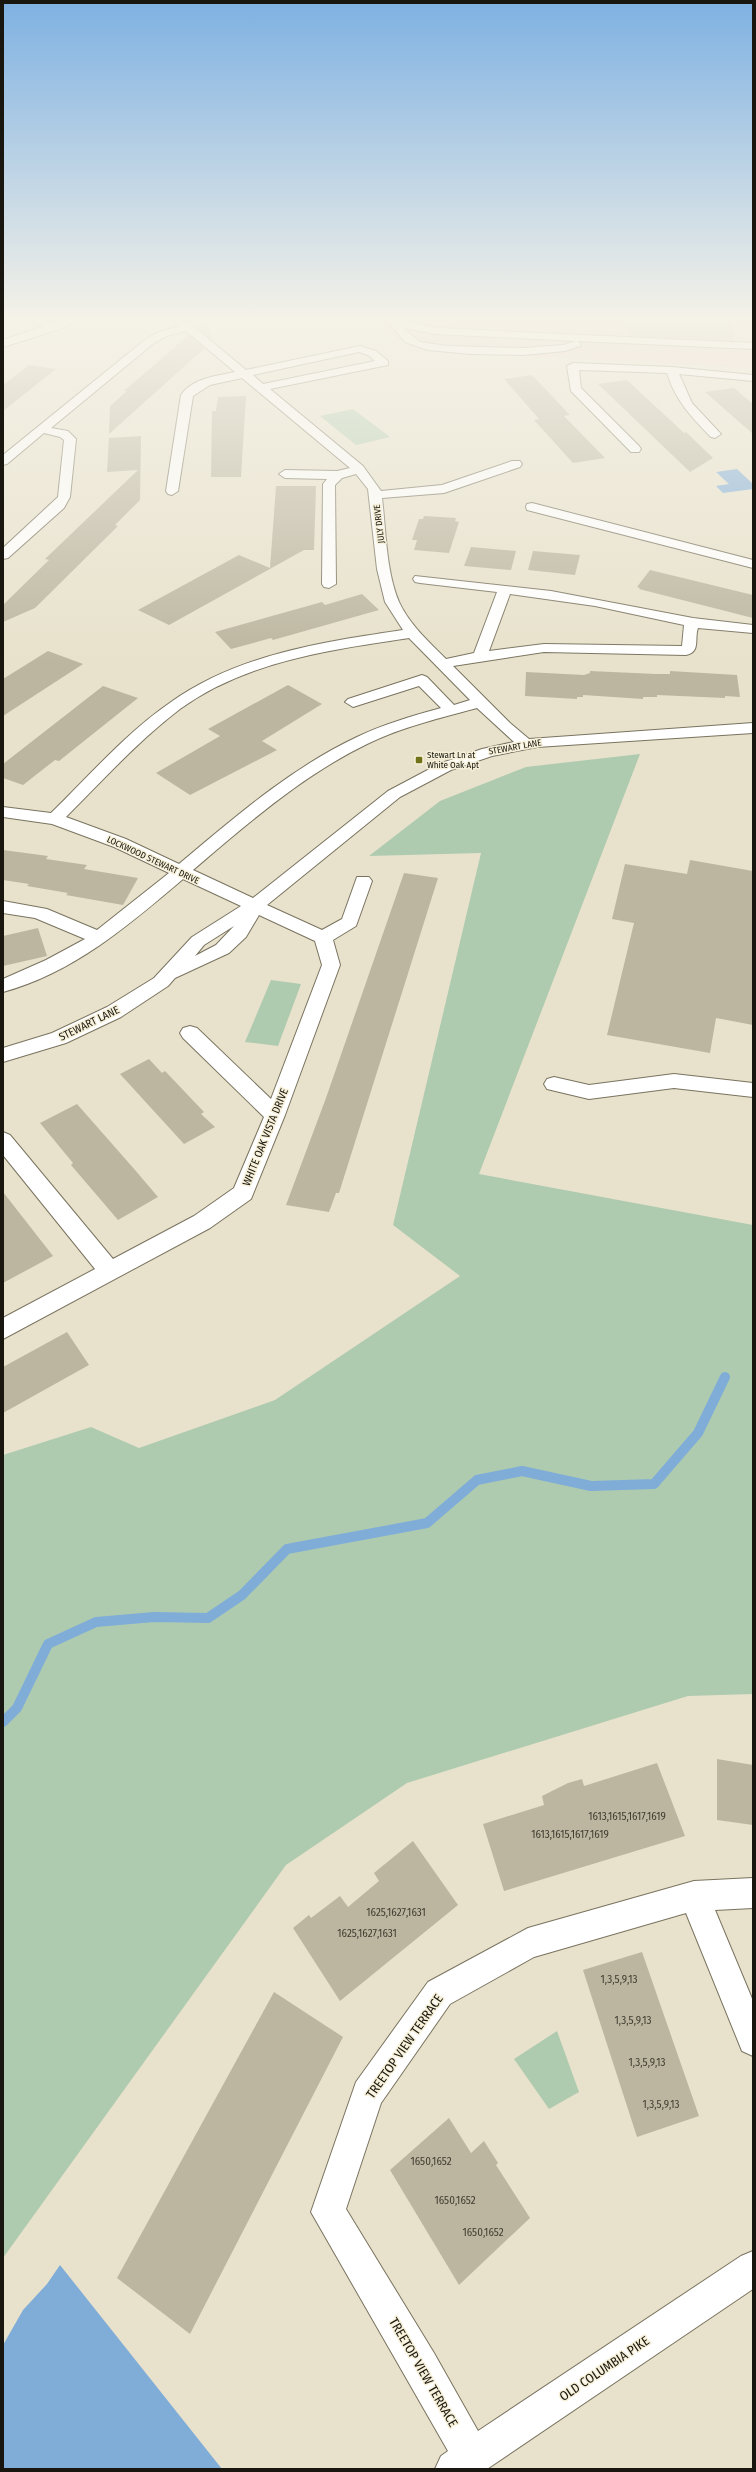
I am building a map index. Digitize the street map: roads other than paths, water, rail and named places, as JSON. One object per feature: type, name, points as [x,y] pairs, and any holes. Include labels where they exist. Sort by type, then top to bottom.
[{"type":"street","points":[[3,461],[39,431]]},
{"type":"street","points":[[3,555],[59,505],[64,497],[70,439],[64,434],[52,431]]},
{"type":"street","points":[[172,490],[181,431]]},
{"type":"street","name":"JULY DRIVE","points":[[313,431],[359,469],[374,489],[384,569],[392,602],[412,633],[480,702],[526,744]]},
{"type":"street","points":[[617,431],[635,449]]},
{"type":"street","points":[[375,495],[444,488],[516,464]]},
{"type":"street","points":[[285,474],[338,475],[359,469]]},
{"type":"street","points":[[329,584],[329,484],[338,475]]},
{"type":"street","points":[[532,507],[753,564]]},
{"type":"street","points":[[420,579],[595,602],[692,624],[727,629],[753,629]]},
{"type":"street","points":[[480,656],[505,589]]},
{"type":"street","points":[[443,664],[480,656],[544,648],[686,651],[689,648],[689,632],[692,624]]},
{"type":"street","points":[[55,819],[136,741],[176,705],[222,678],[285,657],[330,645],[412,633]]},
{"type":"street","points":[[353,702],[422,680],[451,710]]},
{"type":"street","points":[[3,986],[46,968],[99,938],[268,799],[346,748],[382,731],[480,702]]},
{"type":"street","name":"STEWART LANE","points":[[3,1055],[59,1038],[114,1012],[161,982],[167,975],[223,951],[236,939],[246,926],[254,906],[394,794],[445,767],[488,752],[526,744],[753,728]]},
{"type":"street","name":"LOCKWOOD STEWART DRIVE","points":[[3,812],[55,819],[120,843],[254,906]]},
{"type":"street","points":[[254,906],[323,938],[350,922],[363,881]]},
{"type":"street","points":[[3,907],[32,909],[56,917],[99,938]]},
{"type":"street","name":"WHITE OAK VISTA DRIVE","points":[[3,1329],[202,1222],[243,1193],[276,1115],[331,965],[323,938]]},
{"type":"street","points":[[190,1033],[276,1115]]},
{"type":"street","points":[[554,1084],[589,1092],[674,1081],[753,1090]]},
{"type":"street","points":[[3,1140],[110,1272]]},
{"type":"street","name":"TREETOP VIEW TERRACE","points":[[463,2463],[421,2366],[328,2212],[368,2094],[439,1993],[528,1943],[694,1896],[753,1893]]},
{"type":"street","points":[[694,1896],[753,2040]]},
{"type":"street","name":"OLD COLUMBIA PIKE","points":[[463,2463],[753,2268]]},
{"type":"water","points":[[737,469],[753,484],[753,489],[723,493],[716,486],[729,484],[716,472]]},
{"type":"water","points":[[60,2265],[222,2469],[3,2469],[3,2345],[23,2310],[47,2284]]},
{"type":"waterway","points":[[3,1722],[17,1708],[48,1644],[96,1622],[154,1617],[208,1618],[242,1595],[287,1549],[427,1523],[477,1480],[522,1471],[591,1486],[654,1484],[698,1433],[725,1377]]},
{"type":"place","name":"Stewart Ln at White Oak Apt","points":[[419,760]]}]
